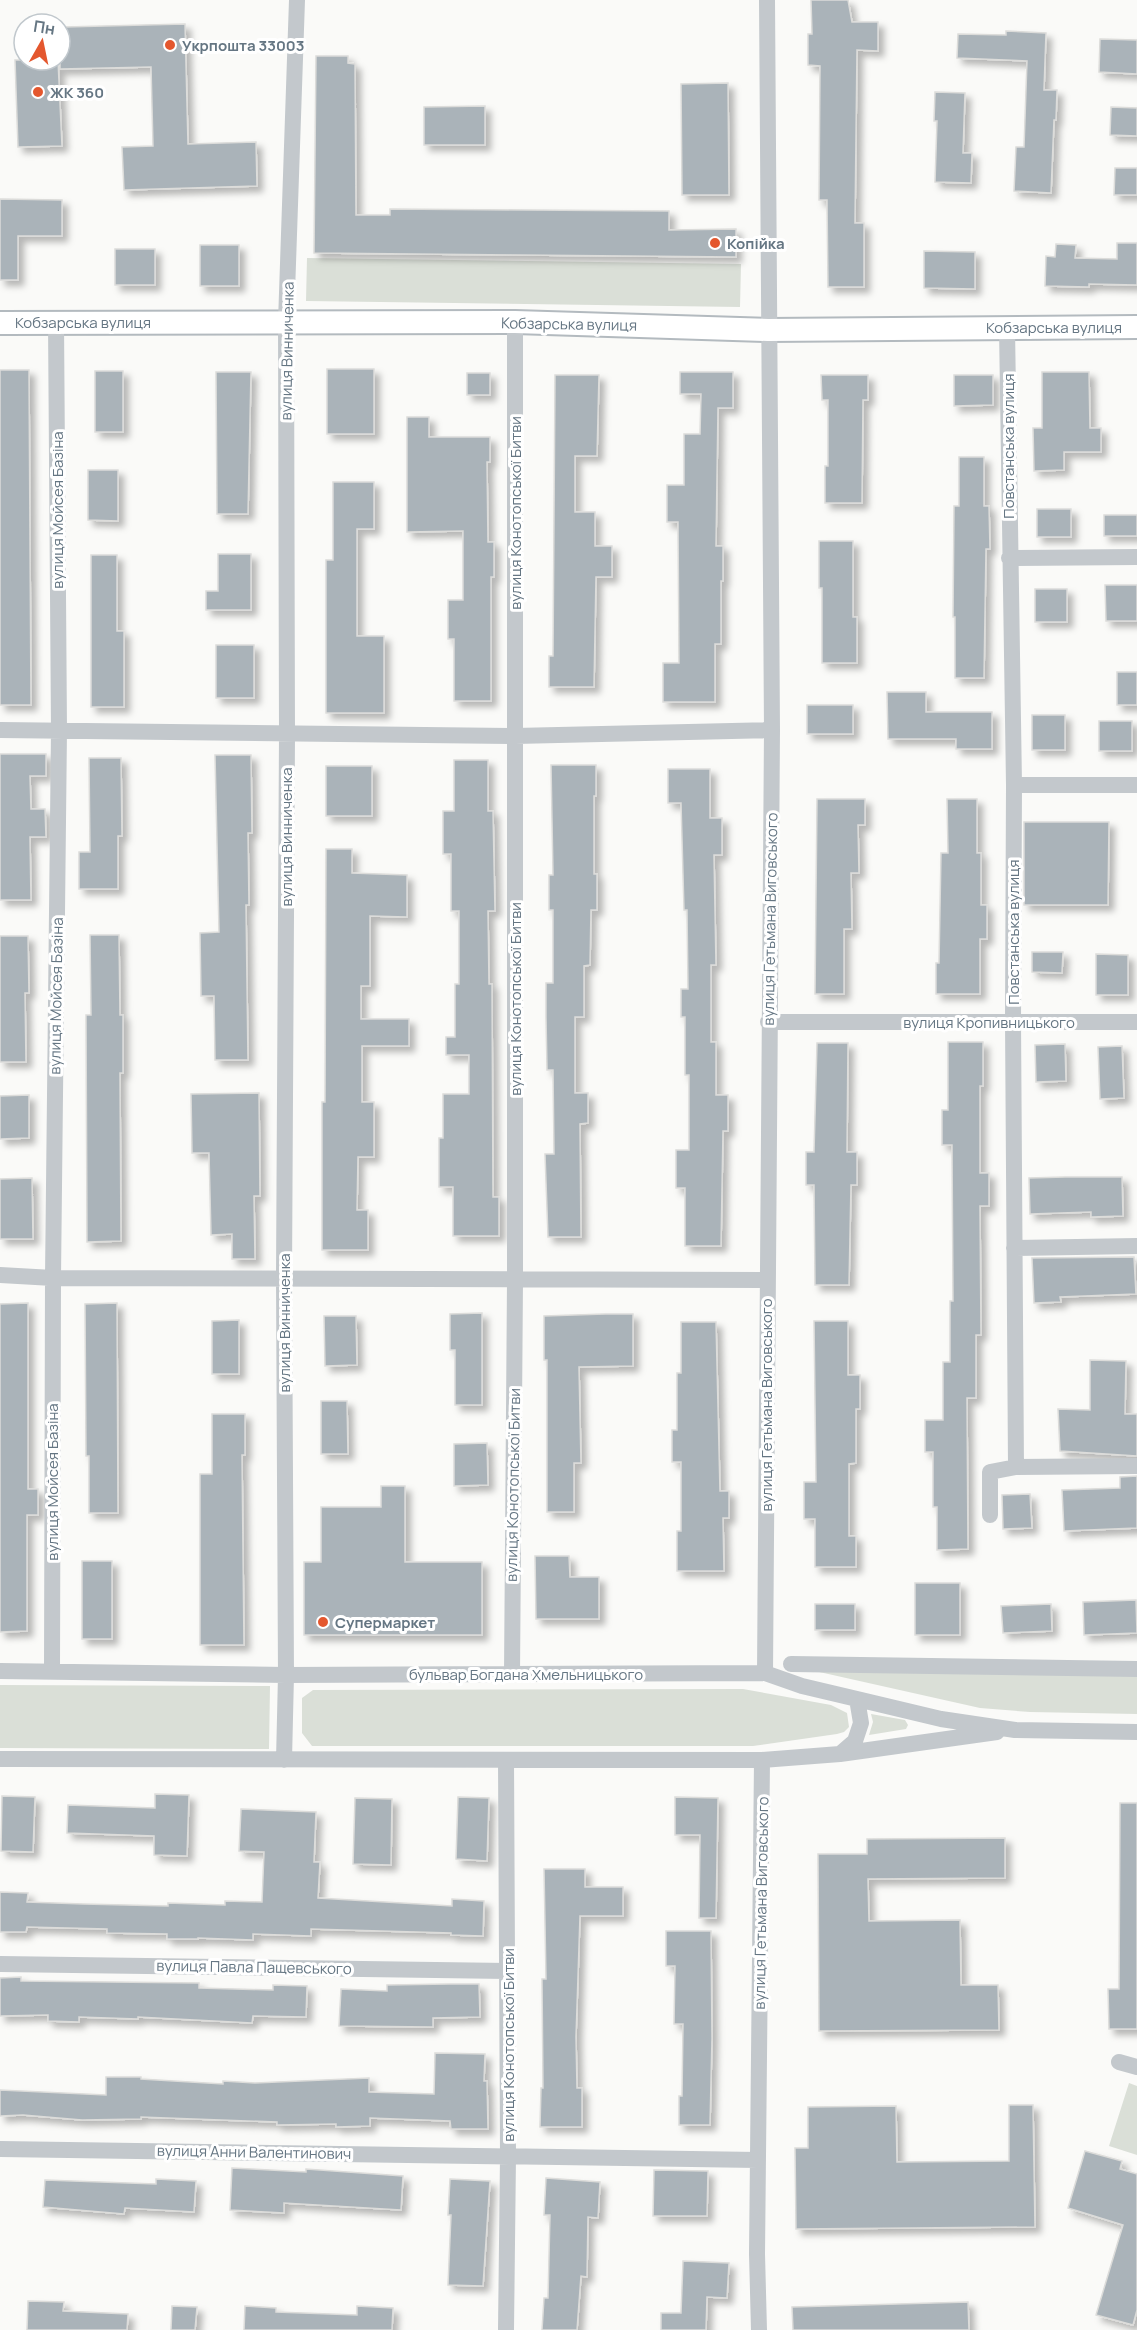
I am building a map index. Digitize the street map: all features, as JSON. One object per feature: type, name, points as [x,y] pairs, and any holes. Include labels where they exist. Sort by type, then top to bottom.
[{"type":"street","name":"вулиця Винниченка","points":[[286,1675],[284,1278],[286,322],[297,0]]},
{"type":"street","name":"вулиця Гетьмана Виговського","points":[[765,1673],[768,1022],[772,730],[767,0]]},
{"type":"street","name":"вулиця Мойсея Базіна","points":[[52,1671],[53,1278],[59,730],[56,322]]},
{"type":"street","name":"Кобзарська вулиця","points":[[0,323],[515,322],[768,330],[1137,327]]},
{"type":"street","name":"вулиця Конотопської Битви","points":[[512,1675],[515,1280],[515,322]]},
{"type":"street","name":"Повстанська вулиця","points":[[1007,328],[1014,785],[1016,1467]]},
{"type":"street","points":[[1009,558],[1137,557]]},
{"type":"street","points":[[0,730],[514,736],[772,730]]},
{"type":"street","points":[[1014,785],[1137,785]]},
{"type":"street","name":"вулиця Кропивницького","points":[[768,1022],[1137,1022]]},
{"type":"street","points":[[1014,1248],[1137,1246]]},
{"type":"street","points":[[0,1275],[53,1278],[767,1280]]},
{"type":"street","points":[[990,1515],[990,1473],[1016,1467],[1137,1466]]},
{"type":"street","points":[[791,1664],[1137,1669]]},
{"type":"street","name":"бульвар Богдана Хмельницького","points":[[0,1671],[286,1675],[765,1673]]},
{"type":"street","points":[[765,1673],[802,1686],[941,1719],[1015,1730],[1137,1732]]},
{"type":"street","points":[[284,1760],[286,1675]]},
{"type":"street","points":[[840,1754],[855,1741],[861,1723],[857,1699]]},
{"type":"street","points":[[0,1759],[762,1760],[840,1754],[1015,1730]]},
{"type":"street","name":"вулиця Конотопської Битви","points":[[506,1760],[508,1971],[506,2330]]},
{"type":"street","name":"вулиця Гетьмана Виговського","points":[[759,2330],[757,2254],[762,1760]]},
{"type":"street","name":"вулиця Павла Пащевського","points":[[0,1964],[508,1971]]},
{"type":"street","points":[[1119,2062],[1137,2067]]},
{"type":"street","name":"вулиця Анни Валентинович","points":[[0,2149],[758,2160]]},
{"type":"shaded area","points":[[307,258],[741,264],[740,307],[306,301]]},
{"type":"shaded area","points":[[797,1667],[1137,1675],[1137,1714],[1030,1712],[980,1708]]},
{"type":"shaded area","points":[[0,1685],[270,1686],[269,1749],[0,1748]]},
{"type":"shaded area","points":[[743,1689],[831,1705],[847,1713],[849,1727],[837,1734],[753,1746],[312,1746],[302,1733],[302,1698],[313,1690]]},
{"type":"shaded area","points":[[871,1714],[905,1720],[908,1725],[906,1729],[869,1735],[873,1722]]},
{"type":"shaded area","points":[[1129,2083],[1137,2086],[1137,2155],[1109,2146]]},
{"type":"building","points":[[811,0],[848,0],[852,22],[878,22],[878,51],[857,50],[855,223],[864,223],[864,287],[828,287],[827,200],[819,200],[820,66],[808,65],[808,34],[812,34]]},
{"type":"building","points":[[185,24],[188,144],[256,142],[257,186],[124,190],[122,147],[153,146],[151,67],[72,69],[72,27]]},
{"type":"building","points":[[1006,31],[1046,33],[1044,90],[1057,90],[1051,193],[1014,191],[1016,147],[1024,147],[1027,61],[957,58],[958,34],[1006,35]]},
{"type":"building","points":[[1100,39],[1137,40],[1137,74],[1099,72]]},
{"type":"building","points":[[316,56],[348,56],[348,63],[355,64],[356,215],[390,215],[390,209],[669,211],[669,230],[736,229],[736,257],[314,253]]},
{"type":"building","points":[[15,72],[59,72],[62,146],[18,147]]},
{"type":"building","points":[[728,83],[729,195],[682,195],[681,84]]},
{"type":"building","points":[[935,92],[965,93],[963,153],[972,153],[971,183],[935,182],[937,121],[934,121]]},
{"type":"building","points":[[485,106],[485,145],[424,145],[424,107]]},
{"type":"building","points":[[1111,107],[1137,108],[1137,136],[1110,135]]},
{"type":"building","points":[[1115,168],[1137,168],[1137,195],[1114,195]]},
{"type":"building","points":[[0,199],[62,200],[62,236],[18,236],[18,280],[0,280]]},
{"type":"building","points":[[1117,243],[1137,243],[1137,285],[1045,286],[1046,256],[1055,257],[1056,244],[1076,245],[1075,258],[1117,259]]},
{"type":"building","points":[[200,245],[239,245],[239,286],[200,286]]},
{"type":"building","points":[[115,249],[155,249],[155,285],[115,285]]},
{"type":"building","points":[[924,251],[975,252],[975,289],[924,288]]},
{"type":"building","points":[[327,369],[374,369],[374,434],[327,434]]},
{"type":"building","points":[[0,370],[29,370],[31,705],[0,705]]},
{"type":"building","points":[[95,371],[123,371],[123,432],[95,432]]},
{"type":"building","points":[[216,372],[251,372],[248,514],[217,514]]},
{"type":"building","points":[[680,372],[733,372],[733,408],[718,408],[716,546],[723,546],[723,581],[721,581],[721,644],[715,644],[715,702],[663,702],[663,663],[679,663],[678,522],[667,522],[667,485],[684,485],[684,434],[700,434],[701,394],[680,394]]},
{"type":"building","points":[[1042,372],[1089,372],[1090,428],[1101,428],[1101,452],[1064,452],[1064,470],[1034,471],[1033,428],[1042,428]]},
{"type":"building","points":[[467,373],[490,373],[490,395],[467,395]]},
{"type":"building","points":[[555,375],[599,375],[597,456],[575,456],[575,512],[595,512],[595,546],[612,546],[612,577],[596,577],[594,687],[549,687],[549,656],[553,656]]},
{"type":"building","points":[[821,375],[868,375],[868,400],[863,400],[862,503],[825,503],[825,466],[828,466],[828,400],[822,400]]},
{"type":"building","points":[[954,375],[993,375],[993,405],[954,406]]},
{"type":"building","points":[[407,417],[429,417],[429,437],[490,437],[490,462],[487,462],[488,542],[494,542],[494,577],[491,577],[491,701],[454,701],[454,639],[448,639],[448,600],[463,600],[463,531],[407,532]]},
{"type":"building","points":[[959,457],[984,457],[984,506],[989,506],[990,549],[986,549],[984,678],[955,678],[954,506],[959,506]]},
{"type":"building","points":[[88,470],[118,470],[118,521],[88,520]]},
{"type":"building","points":[[333,482],[374,482],[374,529],[357,529],[357,636],[384,636],[384,713],[326,713],[326,560],[333,560]]},
{"type":"building","points":[[1037,509],[1071,509],[1071,537],[1037,537]]},
{"type":"building","points":[[1104,515],[1137,515],[1137,536],[1104,536]]},
{"type":"building","points":[[819,541],[853,541],[853,617],[857,617],[857,663],[822,663],[822,588],[819,588]]},
{"type":"building","points":[[218,554],[251,554],[251,610],[206,610],[206,591],[218,591]]},
{"type":"building","points":[[91,555],[117,555],[117,631],[124,631],[124,707],[91,707]]},
{"type":"building","points":[[1105,585],[1137,585],[1137,621],[1106,621]]},
{"type":"building","points":[[1035,589],[1067,589],[1067,622],[1035,622]]},
{"type":"building","points":[[216,645],[254,645],[254,698],[216,698]]},
{"type":"building","points":[[1117,672],[1137,672],[1137,705],[1117,705]]},
{"type":"building","points":[[887,692],[926,692],[926,712],[992,712],[992,749],[956,749],[956,739],[888,739]]},
{"type":"building","points":[[807,705],[853,705],[853,734],[807,734]]},
{"type":"building","points":[[1032,715],[1065,715],[1065,750],[1032,750]]},
{"type":"building","points":[[1099,721],[1132,721],[1132,751],[1099,751]]},
{"type":"building","points":[[0,754],[46,754],[46,776],[30,776],[31,809],[45,809],[46,837],[30,837],[31,900],[0,900]]},
{"type":"building","points":[[215,755],[251,755],[252,833],[248,833],[249,905],[246,905],[248,1060],[215,1060],[214,996],[201,996],[200,933],[219,932]]},
{"type":"building","points":[[89,758],[121,758],[122,836],[118,836],[118,889],[79,889],[79,852],[90,852]]},
{"type":"building","points":[[454,760],[488,760],[488,811],[493,811],[495,911],[488,911],[489,984],[492,984],[493,1197],[499,1197],[499,1236],[453,1236],[453,1187],[439,1187],[439,1138],[443,1138],[443,1094],[469,1094],[469,1055],[446,1055],[446,1037],[455,1037],[455,984],[459,984],[459,911],[451,911],[451,854],[443,854],[443,811],[454,811]]},
{"type":"building","points":[[551,765],[596,765],[594,874],[597,874],[597,910],[591,910],[590,965],[584,966],[584,1017],[575,1017],[575,1093],[588,1093],[588,1123],[580,1124],[581,1237],[548,1237],[545,1154],[554,1154],[553,1070],[547,1070],[546,1017],[546,983],[553,983],[553,910],[549,910],[549,875],[553,875]]},
{"type":"building","points":[[326,766],[372,766],[372,816],[326,816]]},
{"type":"building","points":[[668,769],[710,769],[710,818],[722,818],[722,855],[714,855],[716,965],[711,965],[711,1042],[716,1042],[716,1095],[728,1095],[728,1131],[723,1131],[721,1246],[685,1246],[685,1188],[676,1188],[676,1150],[689,1150],[689,1075],[685,1075],[685,1017],[681,1017],[681,989],[688,989],[687,910],[684,910],[681,803],[668,803]]},
{"type":"building","points":[[817,799],[865,799],[865,825],[858,825],[859,873],[851,873],[852,929],[844,929],[844,994],[815,994]]},
{"type":"building","points":[[947,799],[977,799],[977,853],[981,853],[981,905],[987,905],[987,939],[980,939],[980,994],[936,994],[936,963],[939,963],[941,853],[948,853]]},
{"type":"building","points":[[1024,822],[1109,822],[1108,905],[1024,905]]},
{"type":"building","points":[[326,849],[352,849],[352,873],[407,875],[407,917],[370,916],[370,986],[361,986],[361,1019],[409,1019],[409,1046],[362,1046],[362,1102],[374,1102],[374,1157],[358,1157],[357,1210],[368,1210],[368,1250],[322,1250]]},
{"type":"building","points":[[90,935],[119,935],[120,1015],[123,1015],[123,1073],[120,1073],[121,1241],[87,1242],[86,1015],[91,1015]]},
{"type":"building","points":[[0,936],[28,936],[29,993],[25,993],[26,1062],[0,1062]]},
{"type":"building","points":[[1032,952],[1063,952],[1062,973],[1032,972]]},
{"type":"building","points":[[1096,954],[1128,955],[1128,995],[1096,995]]},
{"type":"building","points":[[948,1042],[983,1042],[983,1086],[980,1086],[980,1173],[989,1173],[989,1206],[980,1206],[981,1335],[976,1335],[976,1398],[967,1398],[968,1549],[937,1550],[937,1507],[933,1507],[933,1452],[925,1452],[925,1420],[943,1420],[943,1362],[950,1362],[950,1301],[953,1301],[952,1145],[942,1145],[942,1110],[948,1110]]},
{"type":"building","points":[[817,1043],[848,1043],[847,1152],[857,1152],[857,1185],[851,1185],[849,1285],[815,1285],[814,1185],[806,1185],[806,1152],[814,1152]]},
{"type":"building","points":[[1065,1044],[1066,1081],[1036,1082],[1035,1045]]},
{"type":"building","points":[[1122,1046],[1124,1098],[1100,1099],[1098,1047]]},
{"type":"building","points":[[259,1093],[260,1196],[254,1196],[255,1259],[232,1259],[232,1234],[211,1235],[209,1153],[192,1153],[191,1094]]},
{"type":"building","points":[[29,1095],[29,1138],[0,1139],[0,1096]]},
{"type":"building","points":[[1122,1177],[1123,1216],[1091,1217],[1091,1212],[1030,1214],[1029,1178]]},
{"type":"building","points":[[32,1178],[33,1239],[0,1239],[0,1179]]},
{"type":"building","points":[[1134,1257],[1136,1294],[1060,1297],[1061,1302],[1034,1303],[1032,1258]]},
{"type":"building","points":[[28,1303],[28,1489],[38,1489],[38,1515],[27,1515],[27,1631],[0,1632],[0,1304]]},
{"type":"building","points":[[117,1303],[118,1513],[89,1513],[89,1456],[86,1456],[85,1304]]},
{"type":"building","points":[[482,1313],[482,1405],[455,1405],[455,1350],[450,1350],[450,1314]]},
{"type":"building","points":[[633,1314],[633,1366],[579,1367],[581,1463],[574,1463],[574,1512],[547,1512],[547,1360],[544,1360],[544,1316]]},
{"type":"building","points":[[324,1316],[356,1316],[357,1365],[325,1366]]},
{"type":"building","points":[[239,1320],[239,1374],[212,1374],[212,1321]]},
{"type":"building","points":[[814,1321],[848,1321],[848,1375],[860,1375],[860,1409],[856,1409],[856,1463],[849,1464],[849,1536],[856,1536],[856,1567],[815,1567],[815,1519],[804,1519],[804,1482],[816,1482]]},
{"type":"building","points":[[681,1322],[716,1322],[720,1491],[729,1491],[729,1518],[723,1518],[724,1571],[677,1571],[677,1531],[681,1531],[681,1462],[672,1462],[672,1430],[677,1430],[677,1373],[681,1373]]},
{"type":"building","points":[[1090,1360],[1126,1361],[1125,1414],[1137,1414],[1137,1456],[1060,1451],[1058,1409],[1090,1410]]},
{"type":"building","points":[[321,1401],[347,1401],[348,1454],[321,1454]]},
{"type":"building","points":[[212,1414],[245,1414],[245,1455],[242,1455],[244,1645],[200,1645],[200,1474],[212,1474]]},
{"type":"building","points":[[487,1443],[488,1485],[454,1486],[454,1444]]},
{"type":"building","points":[[1137,1476],[1137,1528],[1064,1531],[1062,1490],[1120,1488],[1120,1477]]},
{"type":"building","points":[[381,1486],[405,1486],[405,1562],[482,1562],[482,1635],[304,1635],[304,1562],[321,1562],[321,1507],[381,1507]]},
{"type":"building","points":[[1030,1494],[1032,1528],[1003,1529],[1002,1495]]},
{"type":"building","points":[[535,1556],[569,1556],[570,1577],[599,1577],[599,1619],[536,1619]]},
{"type":"building","points":[[82,1561],[112,1561],[112,1639],[82,1639]]},
{"type":"building","points":[[915,1583],[960,1583],[960,1635],[915,1635]]},
{"type":"building","points":[[1136,1600],[1137,1633],[1084,1635],[1083,1602]]},
{"type":"building","points":[[815,1604],[855,1604],[855,1630],[815,1630]]},
{"type":"building","points":[[1051,1604],[1052,1631],[1003,1633],[1001,1606]]},
{"type":"building","points":[[155,1794],[189,1795],[187,1856],[154,1855],[154,1836],[67,1833],[68,1805],[155,1808]]},
{"type":"building","points":[[2,1796],[35,1797],[33,1852],[1,1851]]},
{"type":"building","points":[[458,1797],[489,1798],[487,1861],[456,1859]]},
{"type":"building","points":[[675,1797],[718,1798],[716,1918],[699,1918],[700,1835],[675,1835]]},
{"type":"building","points":[[355,1798],[392,1799],[391,1865],[353,1864]]},
{"type":"building","points":[[1120,1803],[1137,1803],[1137,2029],[1109,2029],[1108,1989],[1119,1989]]},
{"type":"building","points":[[241,1809],[316,1812],[314,1862],[320,1862],[318,1898],[452,1906],[452,1899],[484,1901],[483,1936],[311,1929],[311,1936],[253,1934],[253,1940],[167,1939],[167,1934],[107,1933],[107,1929],[27,1927],[26,1932],[0,1932],[0,1892],[28,1893],[27,1902],[168,1906],[168,1903],[225,1905],[225,1901],[262,1902],[264,1852],[239,1851]]},
{"type":"building","points":[[1005,1838],[1005,1878],[868,1879],[869,1921],[960,1920],[961,1985],[998,1985],[999,2030],[819,2031],[818,1854],[867,1854],[867,1839]]},
{"type":"building","points":[[544,1869],[585,1869],[585,1887],[623,1887],[623,1916],[580,1916],[576,2037],[577,2088],[582,2088],[582,2127],[540,2127],[541,2088],[543,2088],[542,1979],[546,1979]]},
{"type":"building","points":[[666,1931],[711,1931],[710,2125],[679,2125],[679,2096],[682,2096],[683,2024],[674,2024],[675,1966],[666,1966]]},
{"type":"building","points":[[21,1977],[21,1981],[199,1983],[199,1988],[273,1990],[273,1985],[307,1986],[306,2017],[253,2016],[252,2023],[138,2017],[138,2019],[79,2017],[79,2022],[48,2021],[48,2015],[0,2016],[0,1978]]},
{"type":"building","points":[[479,1984],[480,2017],[433,2018],[433,2027],[339,2026],[341,1989],[387,1991],[387,1985]]},
{"type":"building","points":[[435,2053],[485,2054],[484,2081],[487,2081],[488,2129],[451,2129],[450,2121],[370,2118],[370,2126],[336,2127],[336,2124],[277,2125],[277,2122],[141,2117],[141,2119],[82,2120],[23,2115],[0,2116],[0,2090],[106,2095],[106,2077],[141,2077],[141,2079],[223,2084],[223,2081],[255,2083],[369,2078],[369,2092],[434,2094]]},
{"type":"building","points":[[1009,2105],[1033,2105],[1035,2227],[796,2229],[795,2148],[808,2148],[808,2107],[896,2106],[897,2162],[1009,2161]]},
{"type":"building","points":[[1085,2151],[1122,2161],[1120,2169],[1137,2174],[1137,2310],[1133,2325],[1096,2315],[1123,2225],[1068,2208]]},
{"type":"building","points":[[232,2168],[306,2172],[306,2169],[403,2176],[401,2210],[284,2203],[284,2213],[230,2210]]},
{"type":"building","points":[[654,2170],[708,2171],[707,2216],[653,2216]]},
{"type":"building","points":[[546,2178],[600,2182],[598,2218],[588,2217],[587,2277],[581,2276],[577,2330],[542,2330],[544,2298],[548,2298],[550,2215],[544,2215]]},
{"type":"building","points":[[156,2179],[196,2181],[194,2212],[125,2208],[124,2214],[43,2207],[45,2180],[156,2184]]},
{"type":"building","points":[[450,2179],[490,2181],[483,2286],[448,2285]]},
{"type":"building","points":[[683,2261],[729,2263],[727,2298],[707,2297],[706,2330],[661,2330],[661,2313],[681,2313]]},
{"type":"building","points":[[28,2301],[64,2302],[63,2311],[128,2314],[127,2330],[27,2330]]},
{"type":"building","points":[[968,2302],[969,2330],[793,2330],[792,2307]]},
{"type":"building","points":[[172,2306],[197,2307],[195,2330],[171,2330]]},
{"type":"building","points":[[245,2306],[276,2308],[276,2312],[357,2315],[357,2306],[393,2308],[392,2330],[244,2330]]},
{"type":"place","name":"Укрпошта 33003","points":[[170,45]]},
{"type":"place","name":"ЖК 360","points":[[38,92]]},
{"type":"place","name":"Копійка","points":[[715,243]]},
{"type":"place","name":"Супермаркет","points":[[323,1622]]}]
